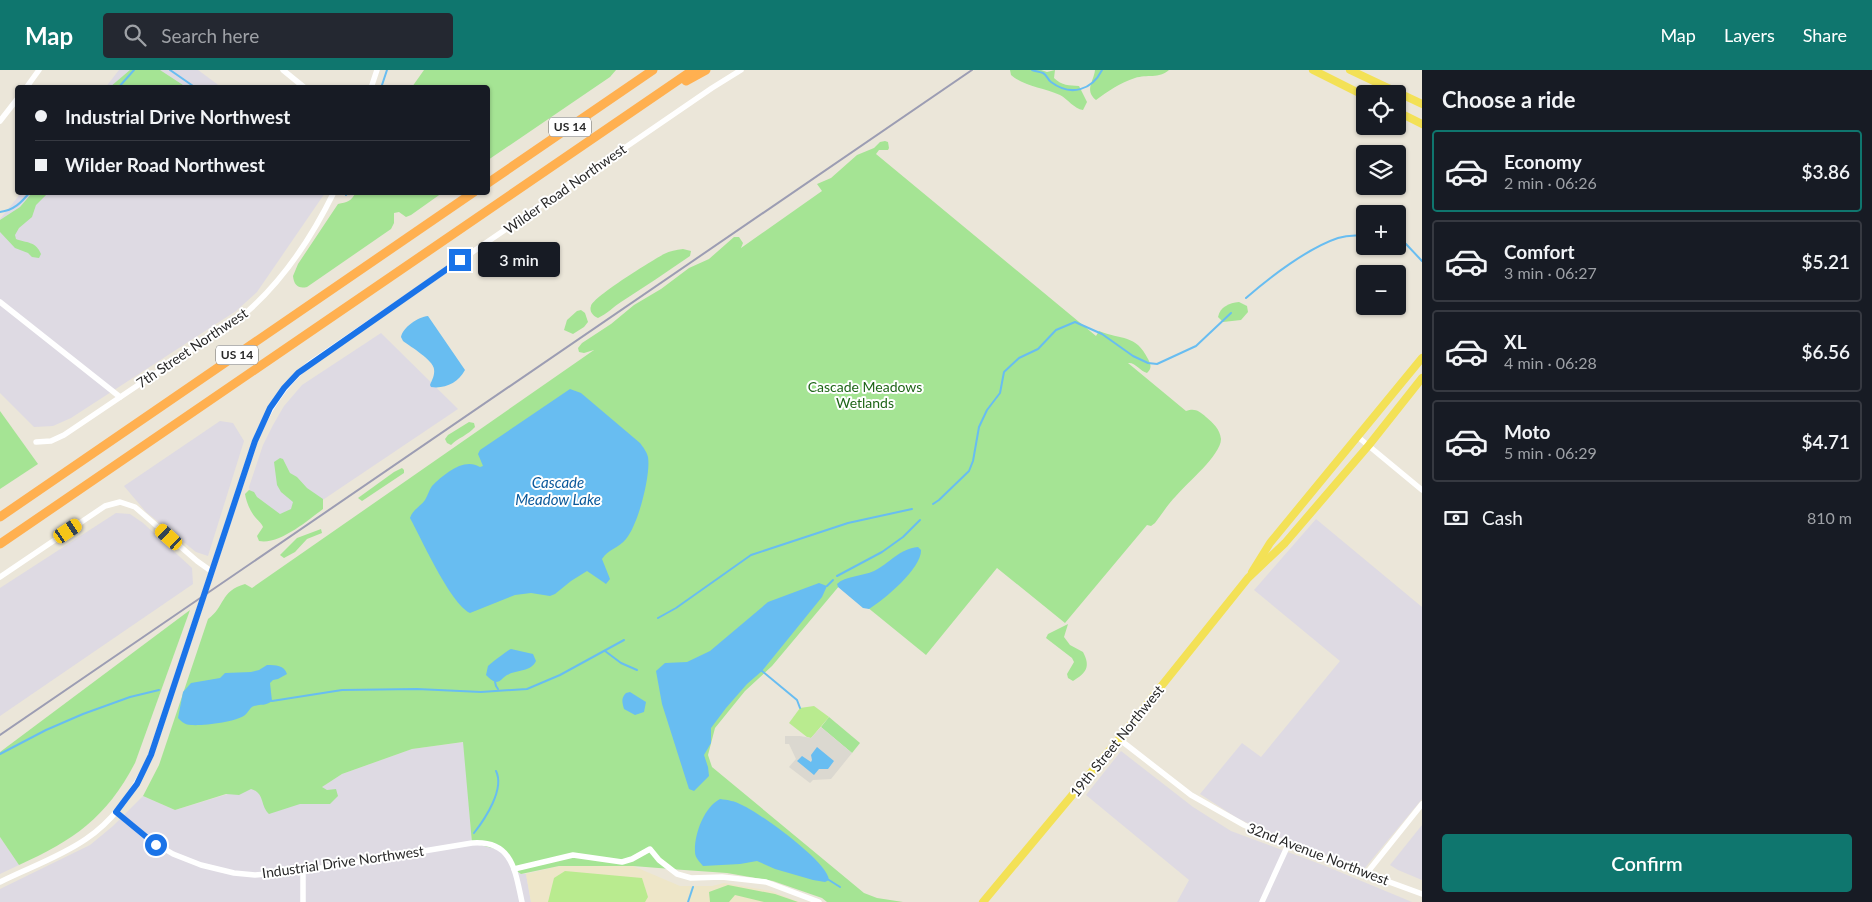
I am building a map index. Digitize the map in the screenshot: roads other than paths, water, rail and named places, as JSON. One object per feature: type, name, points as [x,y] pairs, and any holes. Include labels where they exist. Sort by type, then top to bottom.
[{"type":"highway","points":[[586,116],[646,70]]},
{"type":"highway","name":"US 14","points":[[490,182],[653,70]]},
{"type":"highway","name":"US 14","points":[[0,544],[693,70]]},
{"type":"highway","points":[[631,112],[706,70]]},
{"type":"highway","name":"US 14","points":[[0,517],[470,195]]},
{"type":"main road","points":[[1314,70],[1356,91]]},
{"type":"main road","points":[[1350,70],[1422,104]]},
{"type":"main road","points":[[1406,116],[1422,124]]},
{"type":"main road","name":"19th Street Northwest","points":[[984,902],[1119,739],[1248,578],[1270,543],[1422,358]]},
{"type":"main road","name":"19th Street Northwest","points":[[1248,578],[1285,543],[1369,445],[1422,378]]},
{"type":"street","points":[[28,85],[39,70]]},
{"type":"street","points":[[283,70],[301,85]]},
{"type":"street","points":[[372,85],[377,70]]},
{"type":"street","name":"Wilder Road Northwest","points":[[116,812],[137,784],[151,755],[255,441],[263,422],[282,391],[298,373],[666,119],[741,70]]},
{"type":"street","points":[[0,121],[15,102]]},
{"type":"street","name":"7th Street Northwest","points":[[36,442],[52,441],[64,435],[237,320],[261,299],[296,255],[332,195]]},
{"type":"street","points":[[0,302],[120,397]]},
{"type":"street","points":[[1358,437],[1422,490]]},
{"type":"street","points":[[0,578],[105,506],[120,502],[128,503],[143,513],[197,562],[212,571]]},
{"type":"street","name":"32nd Avenue Northwest","points":[[1119,739],[1167,778],[1204,804],[1244,825],[1288,844],[1422,894]]},
{"type":"street","points":[[1366,874],[1422,804]]},
{"type":"street","points":[[0,882],[85,840],[116,812]]},
{"type":"street","name":"Industrial Drive Northwest","points":[[116,812],[156,845],[173,854],[201,865],[242,874],[303,871],[481,842],[504,851],[514,869]]},
{"type":"street","points":[[1262,902],[1288,844]]},
{"type":"street","points":[[522,902],[514,869],[573,855],[622,862],[650,849],[659,860],[677,874],[691,878],[739,879],[766,882],[819,902]]},
{"type":"street","points":[[303,871],[303,902]]},
{"type":"street","points":[[785,888],[808,902]]},
{"type":"water","points":[[428,316],[465,370],[455,382],[446,386],[431,387],[434,373],[433,365],[403,341],[401,337],[402,333],[412,323]]},
{"type":"water","name":"Cascade Meadow Lake","points":[[570,389],[581,393],[640,443],[646,451],[648,475],[646,487],[631,532],[620,545],[607,553],[602,559],[610,579],[606,584],[587,571],[550,596],[531,593],[515,595],[470,613],[462,607],[445,584],[410,518],[411,515],[425,500],[432,486],[442,477],[461,465],[474,464],[480,467],[483,466],[478,454],[480,450]]},
{"type":"water","points":[[918,547],[921,550],[920,557],[909,574],[884,599],[869,609],[863,608],[838,587],[837,584],[840,581],[874,571],[905,550]]},
{"type":"water","points":[[819,583],[827,586],[822,597],[762,671],[747,684],[711,728],[711,743],[704,755],[709,776],[694,791],[689,789],[662,704],[656,671],[665,663],[687,662],[710,651],[768,602]]},
{"type":"water","points":[[511,649],[533,654],[536,661],[534,665],[511,673],[498,682],[493,681],[486,675],[488,666]]},
{"type":"water","points":[[267,665],[282,667],[287,674],[270,683],[272,701],[270,703],[257,705],[241,717],[219,723],[189,725],[178,718],[183,692],[191,683],[220,678],[225,673],[251,672]]},
{"type":"water","points":[[630,692],[646,702],[644,712],[635,715],[624,709],[622,702],[624,695]]},
{"type":"water","points":[[817,747],[834,761],[828,769],[819,769],[814,775],[797,761],[802,756],[811,762],[811,755]]},
{"type":"water","points":[[720,799],[731,801],[751,810],[792,839],[818,862],[826,872],[829,880],[825,882],[813,880],[775,869],[757,861],[703,866],[695,854],[698,830],[709,808]]},
{"type":"waterway","points":[[121,85],[134,70]]},
{"type":"waterway","points":[[170,70],[192,85]]},
{"type":"waterway","points":[[382,85],[387,70]]},
{"type":"waterway","points":[[1032,70],[1043,73],[1059,87],[1073,90],[1087,87],[1098,77],[1102,70]]},
{"type":"waterway","points":[[0,212],[9,210],[17,205],[27,195]]},
{"type":"waterway","points":[[1246,298],[1278,272],[1314,249],[1341,237],[1356,236]]},
{"type":"waterway","points":[[1406,244],[1422,261]]},
{"type":"waterway","points":[[933,504],[969,471],[973,461],[979,427],[987,410],[1000,393],[1004,372],[1019,358],[1038,349],[1056,330],[1075,322],[1102,334],[1133,356],[1148,363],[1157,364],[1196,346],[1231,313]]},
{"type":"waterway","points":[[658,618],[676,608],[751,555],[848,523],[912,509]]},
{"type":"waterway","points":[[837,576],[882,552],[903,537],[920,520]]},
{"type":"waterway","points":[[827,586],[833,580]]},
{"type":"waterway","points":[[272,701],[342,690],[417,689],[481,692],[527,689],[560,675],[624,640]]},
{"type":"waterway","points":[[605,651],[621,663],[637,670]]},
{"type":"waterway","points":[[762,671],[797,700],[800,708]]},
{"type":"waterway","points":[[495,682],[498,689]]},
{"type":"waterway","points":[[0,754],[46,730],[83,714],[130,697],[159,690]]},
{"type":"waterway","points":[[474,833],[488,812],[496,795],[498,786],[496,771]]},
{"type":"waterway","points":[[829,880],[840,887]]},
{"type":"waterway","points":[[688,902],[693,887]]},
{"type":"railway","points":[[0,735],[972,70]]},
{"type":"park label","name":"Cascade Meadows Wetlands","points":[[865,396]]}]
